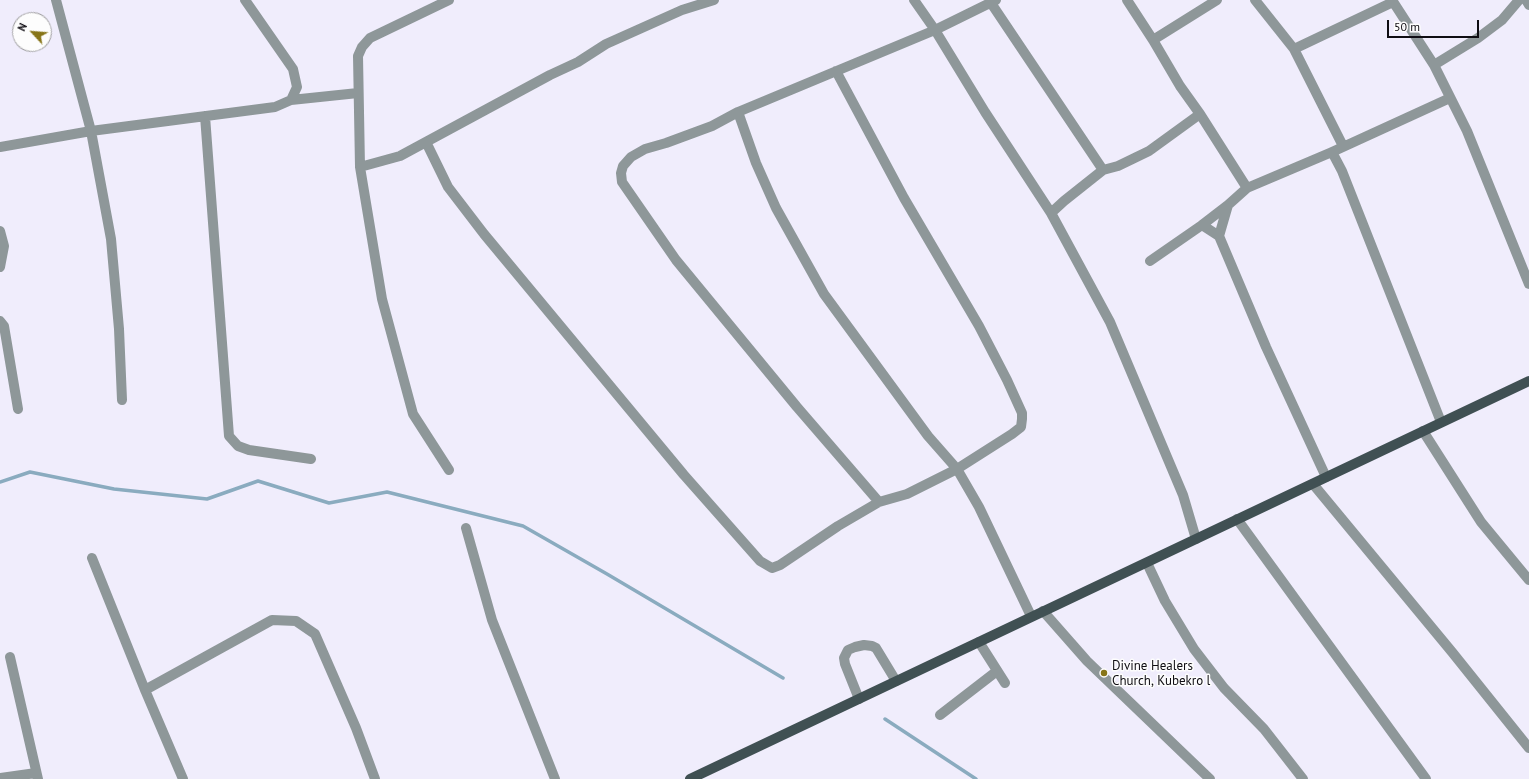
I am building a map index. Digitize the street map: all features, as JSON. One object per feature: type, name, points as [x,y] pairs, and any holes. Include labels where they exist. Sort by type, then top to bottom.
[{"type":"main road","points":[[690,779],[1031,616],[1326,478],[1441,422],[1528,384]]},
{"type":"street","points":[[56,0],[91,131],[111,239],[119,329],[122,400]]},
{"type":"street","points":[[245,0],[293,69],[297,87],[291,100]]},
{"type":"street","points":[[449,0],[370,38],[362,47],[358,56],[360,167],[382,298],[413,414],[449,470]]},
{"type":"street","points":[[360,167],[400,156],[578,62],[606,44],[682,10],[714,0]]},
{"type":"street","points":[[914,0],[935,30],[1051,213],[1110,322],[1183,494],[1196,539]]},
{"type":"street","points":[[1126,0],[1247,188]]},
{"type":"street","points":[[1153,40],[1217,0]]},
{"type":"street","points":[[1255,0],[1294,49],[1343,146]]},
{"type":"street","points":[[1434,65],[1478,38],[1502,20],[1519,0]]},
{"type":"street","points":[[1526,0],[1529,5]]},
{"type":"street","points":[[1294,49],[1392,1],[1434,65],[1466,131],[1529,284]]},
{"type":"street","points":[[879,502],[797,407],[676,260],[622,182],[621,173],[623,166],[631,157],[645,149],[712,126],[738,112],[935,30],[994,2],[1102,170]]},
{"type":"street","points":[[426,142],[448,187],[484,234],[684,475],[760,561],[772,568],[780,565],[838,526],[879,502],[907,494],[957,469],[1021,427],[1022,413],[979,326],[904,198],[836,71]]},
{"type":"street","points":[[0,147],[91,131],[275,107],[291,100],[358,93]]},
{"type":"street","points":[[1150,261],[1202,225],[1247,188],[1332,152],[1450,98]]},
{"type":"street","points":[[738,112],[756,163],[776,208],[824,294],[928,436],[957,469],[979,508],[1031,616]]},
{"type":"street","points":[[1051,213],[1102,170],[1118,166],[1149,151],[1200,114]]},
{"type":"street","points":[[205,116],[229,436],[238,446],[249,450],[311,459]]},
{"type":"street","points":[[1332,152],[1342,171],[1441,422]]},
{"type":"street","points":[[1219,236],[1228,205]]},
{"type":"street","points":[[1202,225],[1219,236],[1266,347],[1326,478]]},
{"type":"street","points":[[0,231],[4,246],[0,267]]},
{"type":"street","points":[[0,321],[4,326],[18,409]]},
{"type":"street","points":[[1423,431],[1481,522],[1529,580]]},
{"type":"street","points":[[1313,484],[1529,748]]},
{"type":"street","points":[[1237,519],[1426,779]]},
{"type":"street","points":[[466,528],[492,620],[554,779]]},
{"type":"street","points":[[92,558],[144,690],[183,779]]},
{"type":"street","points":[[1146,563],[1165,601],[1194,649],[1224,688],[1264,729],[1303,779]]},
{"type":"street","points":[[1043,611],[1087,661],[1210,779]]},
{"type":"street","points":[[144,690],[272,620],[296,620],[315,634],[356,728],[375,779]]},
{"type":"street","points":[[979,642],[1006,683]]},
{"type":"street","points":[[859,698],[845,664],[844,658],[848,650],[864,645],[876,648],[896,681]]},
{"type":"street","points":[[0,778],[37,776],[10,657]]},
{"type":"street","points":[[940,715],[997,671]]},
{"type":"waterway","points":[[0,482],[30,472],[114,489],[207,499],[258,481],[329,503],[387,492],[523,526],[783,678]]},
{"type":"waterway","points":[[885,719],[976,779]]},
{"type":"place","name":"Divine Healers Church, Kubekro l","points":[[1104,673]]}]
